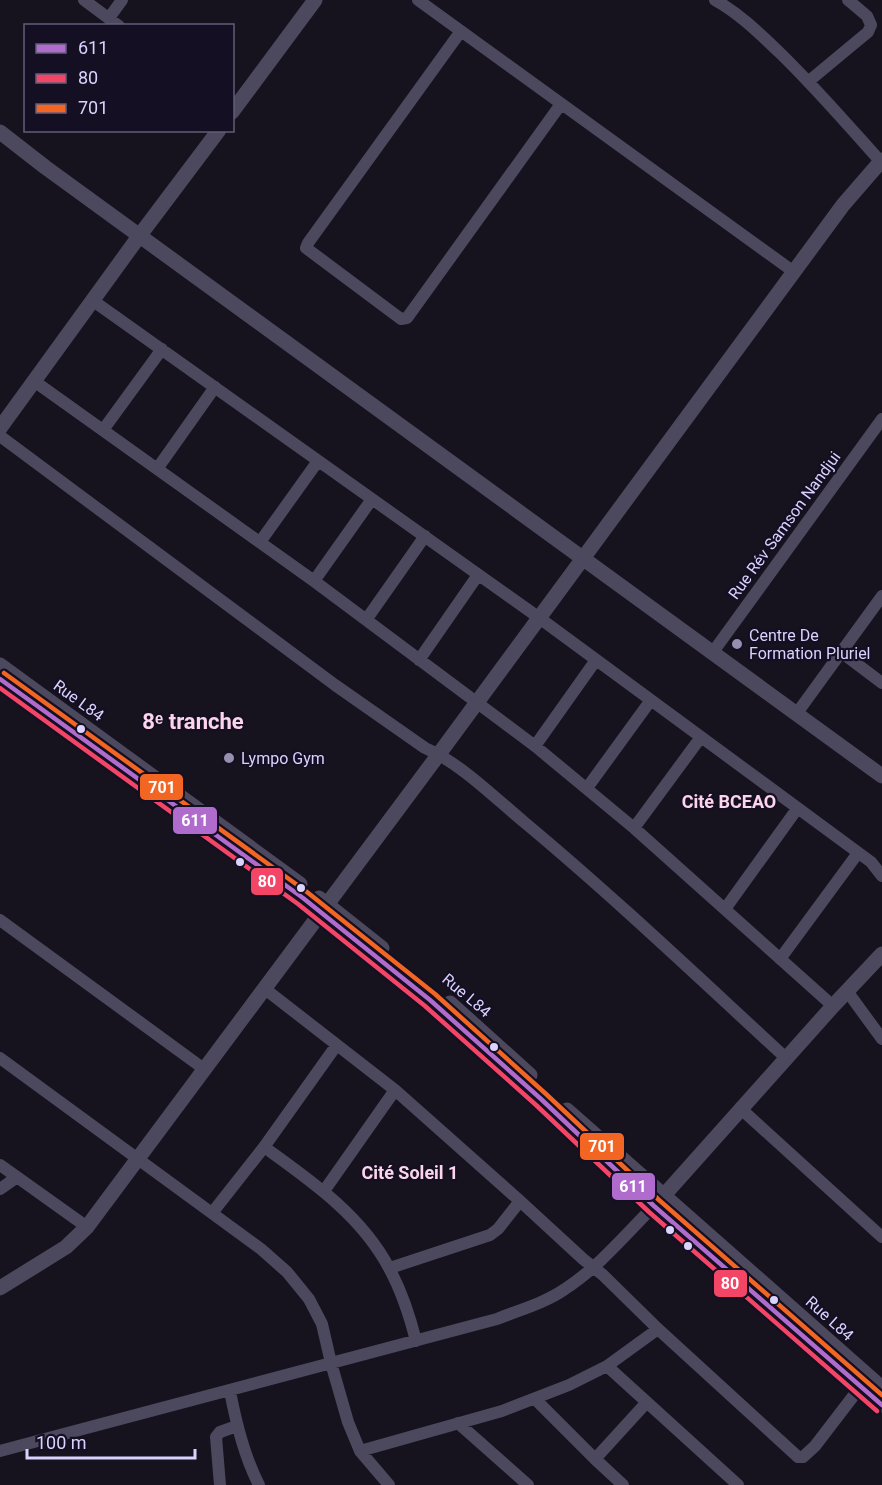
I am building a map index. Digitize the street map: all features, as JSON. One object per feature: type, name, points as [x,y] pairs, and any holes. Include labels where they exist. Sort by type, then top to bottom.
[{"type":"street","points":[[84,0],[114,22],[122,0]]},
{"type":"street","points":[[234,109],[315,0]]},
{"type":"street","points":[[418,0],[794,272]]},
{"type":"street","points":[[0,1288],[66,1247],[87,1227],[843,205],[881,161],[809,81],[756,29],[735,11],[716,0]]},
{"type":"street","points":[[809,81],[868,32],[871,25],[867,16],[848,0]]},
{"type":"street","points":[[461,31],[306,248],[401,319],[407,318],[561,104]]},
{"type":"street","points":[[0,132],[882,776]]},
{"type":"street","points":[[0,428],[217,132]]},
{"type":"street","points":[[92,300],[538,617],[871,862],[882,876]]},
{"type":"street","points":[[103,430],[162,349]]},
{"type":"street","points":[[34,381],[314,581],[536,746],[634,828],[833,1006]]},
{"type":"street","points":[[157,469],[215,387]]},
{"type":"street","name":"Rue Rév Samson Nandjui","points":[[713,652],[882,418]]},
{"type":"street","points":[[0,435],[335,684],[425,748],[439,754],[496,798],[605,891],[786,1058]]},
{"type":"street","points":[[260,542],[318,461]]},
{"type":"street","points":[[314,581],[372,499]]},
{"type":"street","points":[[366,620],[425,536]]},
{"type":"street","points":[[419,660],[478,575]]},
{"type":"street","points":[[797,713],[881,598]]},
{"type":"street","points":[[841,652],[882,683]]},
{"type":"street","points":[[536,746],[596,660]]},
{"type":"street","name":"Rue L84","points":[[0,664],[470,1020],[596,1137],[659,1200],[882,1405]]},
{"type":"street","name":"Rue L84","points":[[0,679],[324,908]]},
{"type":"street","points":[[587,788],[651,700]]},
{"type":"street","points":[[634,828],[701,737]]},
{"type":"street","points":[[725,909],[797,809]]},
{"type":"street","points":[[780,959],[858,853]]},
{"type":"street","points":[[0,920],[204,1069]]},
{"type":"street","points":[[0,1451],[497,1318],[547,1299],[566,1289],[593,1267],[659,1200],[882,954]]},
{"type":"street","points":[[265,989],[395,1090],[593,1267],[798,1457],[803,1456],[815,1446],[861,1386]]},
{"type":"street","points":[[847,991],[882,1039]]},
{"type":"street","points":[[212,1213],[264,1147],[336,1046]]},
{"type":"street","points":[[0,1058],[212,1213],[287,1272],[309,1299],[322,1324],[348,1422],[360,1451],[388,1485]]},
{"type":"street","points":[[324,1191],[395,1090]]},
{"type":"street","points":[[740,1108],[882,1237]]},
{"type":"street","points":[[264,1147],[324,1191],[354,1220],[390,1268],[416,1341]]},
{"type":"street","points":[[0,1165],[87,1227]]},
{"type":"street","points":[[0,1189],[17,1177]]},
{"type":"street","name":"Rue L84","points":[[659,1200],[882,1388]]},
{"type":"street","points":[[390,1268],[490,1235],[498,1229],[520,1201]]},
{"type":"street","points":[[360,1451],[502,1411],[535,1399],[607,1366],[658,1329]]},
{"type":"street","points":[[607,1366],[738,1485]]},
{"type":"street","points":[[230,1391],[246,1456],[259,1485]]},
{"type":"street","points":[[535,1399],[623,1485]]},
{"type":"street","points":[[595,1459],[647,1402]]},
{"type":"street","points":[[458,1423],[528,1485]]},
{"type":"street","points":[[220,1485],[216,1437],[220,1432],[237,1426]]},
{"type":"transit line","name":"701","points":[[4,673],[307,892],[435,994],[659,1200],[882,1395]]},
{"type":"transit line","name":"611","points":[[0,679],[303,898],[430,1000],[541,1099],[654,1206],[882,1405]]},
{"type":"transit line","name":"80","points":[[0,688],[298,904],[425,1006],[536,1105],[649,1212],[877,1411]]},
{"type":"place","name":"Centre De Formation Pluriel","points":[[737,644]]},
{"type":"place","name":"Lympo Gym","points":[[229,758]]},
{"type":"district","name":"8ᵉ tranche","points":[[193,721]]},
{"type":"district","name":"Cité BCEAO","points":[[729,802]]},
{"type":"district","name":"Cité Soleil 1","points":[[410,1173]]}]
